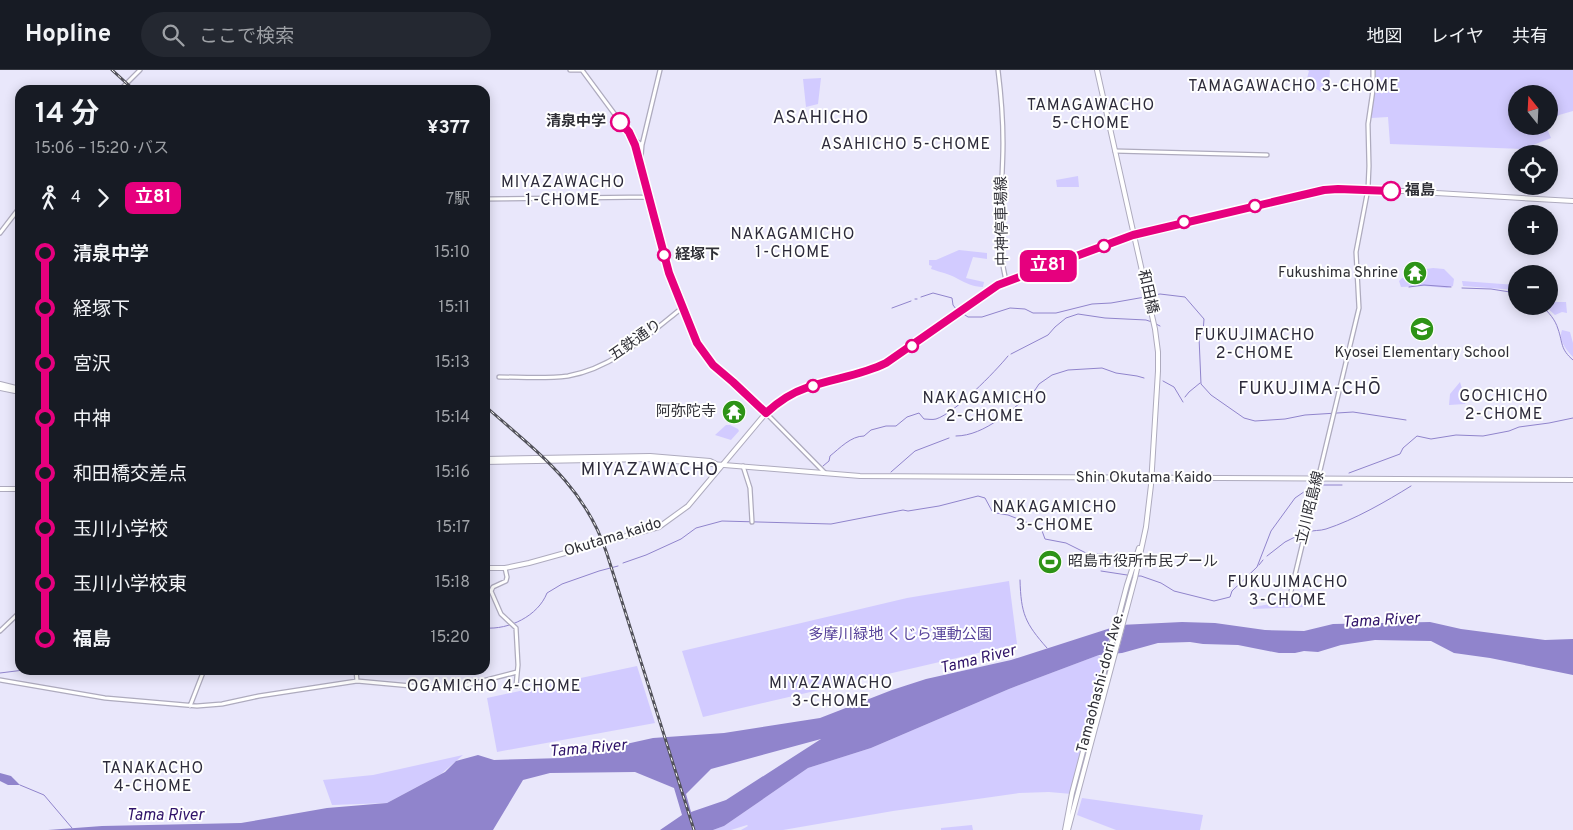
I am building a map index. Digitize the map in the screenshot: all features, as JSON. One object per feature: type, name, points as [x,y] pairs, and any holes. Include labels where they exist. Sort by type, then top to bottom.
[{"type":"main road","name":"和田橋","points":[[1097,70],[1155,329]]},
{"type":"main road","name":"Okutama kaido","points":[[490,568],[505,568],[529,564],[659,527],[688,506],[766,413],[780,401],[805,388],[872,370],[910,347],[993,287],[1133,235],[1314,192],[1338,189],[1368,189],[1573,201]]},
{"type":"main road","name":"Tamaohashi-dori Ave.","points":[[1066,830],[1138,558],[1147,516],[1158,372],[1155,329]]},
{"type":"main road","points":[[0,386],[15,390]]},
{"type":"main road","name":"Shin Okutama Kaido","points":[[490,461],[650,456],[710,461],[716,464],[860,476],[1151,478],[1318,483],[1573,480]]},
{"type":"main road","points":[[0,489],[15,490]]},
{"type":"main road","name":"Tamaohashi-dori Ave.","points":[[1066,830],[1072,793],[1130,585]]},
{"type":"street","points":[[125,85],[140,70]]},
{"type":"street","points":[[570,70],[582,70],[633,139],[669,273],[697,343],[708,360],[766,413],[825,473]]},
{"type":"street","points":[[643,172],[642,145],[660,70]]},
{"type":"street","name":"中神停車場線","points":[[998,70],[1003,137],[1000,218],[1002,257],[1006,282]]},
{"type":"street","points":[[1368,189],[1368,124],[1373,90],[1373,70]]},
{"type":"street","points":[[633,139],[642,145]]},
{"type":"street","points":[[1115,152],[1267,155]]},
{"type":"street","name":"立川昭島線","points":[[1289,600],[1359,308],[1356,252],[1368,189]]},
{"type":"street","points":[[490,199],[649,197]]},
{"type":"street","points":[[0,233],[15,214]]},
{"type":"street","name":"五鉄通り","points":[[499,377],[553,377],[592,369],[624,353],[682,308]]},
{"type":"street","points":[[742,465],[750,488],[752,521]]},
{"type":"street","points":[[505,568],[506,581],[493,587],[491,590],[501,614],[517,629],[516,686]]},
{"type":"street","points":[[0,631],[15,617]]},
{"type":"street","points":[[0,680],[105,698],[190,706],[217,705],[259,696],[357,681],[444,690],[517,672]]},
{"type":"street","points":[[190,706],[202,675]]},
{"type":"street","points":[[356,675],[357,681]]},
{"type":"green space","points":[[1307,70],[1330,70],[1329,83],[1322,87],[1321,92],[1306,82],[1309,71]]},
{"type":"green space","points":[[1376,70],[1573,70],[1573,111],[1558,116],[1558,85],[1508,85],[1508,135],[1550,135],[1551,138],[1533,145],[1508,145],[1508,148],[1390,144],[1388,117],[1371,118]]},
{"type":"green space","points":[[821,78],[818,104],[806,107],[803,79]]},
{"type":"green space","points":[[1078,176],[1079,187],[1057,187],[1056,180]]},
{"type":"green space","points":[[959,250],[987,253],[987,259],[973,257],[966,278],[984,282],[983,287],[931,269],[932,266],[929,265],[929,260],[936,260]]},
{"type":"green space","points":[[1426,269],[1444,269],[1454,279],[1453,286],[1447,288],[1425,286],[1401,287],[1399,281],[1402,278],[1423,275]]},
{"type":"green space","points":[[1462,281],[1508,284],[1508,289],[1463,286]]},
{"type":"green space","points":[[1558,302],[1566,302],[1567,313],[1558,314]]},
{"type":"green space","points":[[1562,330],[1570,332],[1573,343],[1573,357],[1562,341]]},
{"type":"green space","points":[[1460,382],[1466,402],[1465,404],[1449,405],[1450,394]]},
{"type":"green space","points":[[726,425],[730,425],[739,431],[731,440],[715,435]]},
{"type":"green space","name":"多摩川緑地 くじら運動公園","points":[[1009,581],[1017,644],[703,717],[682,651],[907,598]]},
{"type":"green space","points":[[1288,601],[1305,602],[1307,607],[1253,609],[1253,607]]},
{"type":"green space","points":[[1099,655],[1105,671],[1072,794],[1049,792],[1019,793],[893,811],[783,830],[741,830],[747,825],[731,830],[713,830],[724,826],[808,768],[871,748],[1009,689]]},
{"type":"green space","points":[[637,666],[655,723],[497,752],[487,698]]},
{"type":"green space","points":[[463,755],[441,774],[387,803],[332,805],[323,780],[373,775]]},
{"type":"green space","points":[[1082,798],[1203,815],[1200,830],[1116,830],[1077,815]]},
{"type":"green space","points":[[972,825],[973,830],[941,830],[941,828]]},
{"type":"shaded area","points":[[1182,622],[1215,623],[1265,630],[1304,631],[1333,624],[1430,622],[1461,629],[1545,640],[1573,639],[1573,675],[1490,658],[1454,653],[1431,641],[1375,640],[1341,645],[1318,652],[1304,651],[1295,653],[1279,653],[1238,645],[1190,642],[1158,643],[1122,653],[1099,655],[1009,689],[871,748],[808,768],[724,826],[713,830],[660,830],[682,815],[674,788],[635,772],[550,773],[523,780],[493,830],[48,830],[102,826],[241,823],[327,808],[387,803],[445,772],[456,761],[478,755],[494,760],[563,758],[653,738],[724,733],[820,718],[926,679],[1011,660],[1120,625]],"holes":[[[821,739],[726,800],[691,812],[686,794],[711,769]]]},
{"type":"shaded area","points":[[0,773],[11,776],[20,785],[8,785],[0,781]]},
{"type":"pier","points":[[1126,622],[1117,656],[1104,657],[1113,625]]},
{"type":"waterway","points":[[1409,287],[1424,285],[1451,287]]},
{"type":"waterway","points":[[1462,288],[1508,292]]},
{"type":"waterway","points":[[921,297],[933,293],[952,298],[956,309],[968,317],[982,317],[1010,308],[1025,309],[1033,313],[1056,313],[1092,304],[1145,297]]},
{"type":"waterway","points":[[1149,296],[1160,294],[1185,297],[1204,319],[1203,332],[1199,337],[1201,384],[1211,395],[1244,418],[1255,421],[1353,412],[1406,420]]},
{"type":"waterway","points":[[892,308],[911,301]]},
{"type":"waterway","points":[[1011,354],[1048,335],[1066,318],[1078,314],[1152,322]]},
{"type":"waterway","points":[[1550,315],[1558,329],[1564,349],[1573,360]]},
{"type":"waterway","points":[[1156,324],[1160,326]]},
{"type":"waterway","points":[[823,466],[829,461],[830,456],[846,443],[864,436],[871,430],[886,426],[896,426],[907,417],[919,413],[924,419],[934,419],[944,415],[974,391],[1008,356]]},
{"type":"waterway","points":[[956,436],[978,431],[999,420],[1035,390],[1039,384],[1052,375],[1068,370],[1102,368],[1116,373],[1144,378]]},
{"type":"waterway","points":[[1163,381],[1174,387],[1183,402]]},
{"type":"waterway","points":[[1185,397],[1200,383]]},
{"type":"waterway","points":[[1349,473],[1400,454],[1403,448],[1417,436],[1431,439],[1456,435],[1483,436],[1519,427],[1573,418]]},
{"type":"waterway","points":[[891,472],[915,451],[949,438]]},
{"type":"waterway","points":[[1131,576],[1141,576],[1161,583],[1174,591],[1214,601],[1230,597],[1232,591],[1257,567],[1271,531],[1295,498],[1314,485],[1342,485]]},
{"type":"waterway","points":[[1307,532],[1326,529],[1348,521],[1411,486]]},
{"type":"waterway","points":[[623,563],[681,539],[696,528],[722,521],[831,524],[903,510],[908,511],[939,506],[978,496],[985,498],[992,511],[1041,528],[1045,539],[1066,543],[1090,555],[1107,553]]},
{"type":"waterway","points":[[1267,556],[1285,542],[1303,533]]},
{"type":"waterway","points":[[1259,565],[1263,560]]},
{"type":"waterway","points":[[490,628],[504,627],[522,620],[537,608],[547,593],[562,584],[618,566]]},
{"type":"waterway","points":[[1101,571],[1127,575]]},
{"type":"waterway","points":[[1020,580],[1023,610],[1034,632],[1047,648]]},
{"type":"waterway","points":[[0,673],[15,671]]},
{"type":"waterway","points":[[20,785],[44,795],[72,828]]},
{"type":"railway","points":[[112,70],[128,85]]},
{"type":"railway","points":[[490,410],[557,471],[586,509],[598,530],[694,830]]},
{"type":"bus line","name":"立81","points":[[620,122],[633,139],[669,273],[697,343],[708,360],[766,413],[780,401],[805,388],[872,370],[886,363],[993,287],[1133,235],[1324,190],[1368,189],[1391,191]]},
{"type":"place","name":"清泉中学","points":[[620,122]]},
{"type":"place","name":"福島","points":[[1391,191]]},
{"type":"place","name":"経塚下","points":[[664,255]]},
{"type":"place","name":"Fukushima Shrine","points":[[1415,273]]},
{"type":"place","name":"Kyosei Elementary School","points":[[1422,329]]},
{"type":"place","name":"阿弥陀寺","points":[[734,412]]},
{"type":"place","name":"昭島市役所市民プール","points":[[1050,562]]},
{"type":"district","name":"TAMAGAWACHO 3-CHOME","points":[[1294,87]]},
{"type":"district","name":"TAMAGAWACHO 5-CHOME","points":[[1091,115]]},
{"type":"district","name":"ASAHICHO","points":[[821,118]]},
{"type":"district","name":"ASAHICHO 5-CHOME","points":[[906,145]]},
{"type":"district","name":"MIYAZAWACHO 1-CHOME","points":[[563,192]]},
{"type":"district","name":"NAKAGAMICHO 1-CHOME","points":[[793,244]]},
{"type":"district","name":"FUKUJIMACHO 2-CHOME","points":[[1255,345]]},
{"type":"district","name":"FUKUJIMA-CHŌ","points":[[1310,389]]},
{"type":"district","name":"GOCHICHO 2-CHOME","points":[[1504,406]]},
{"type":"district","name":"NAKAGAMICHO 2-CHOME","points":[[985,408]]},
{"type":"district","name":"MIYAZAWACHO","points":[[650,470]]},
{"type":"district","name":"NAKAGAMICHO 3-CHOME","points":[[1055,517]]},
{"type":"district","name":"FUKUJIMACHO 3-CHOME","points":[[1288,592]]},
{"type":"district","name":"OGAMICHO 4-CHOME","points":[[494,687]]},
{"type":"district","name":"MIYAZAWACHO 3-CHOME","points":[[831,693]]},
{"type":"district","name":"TANAKACHO 4-CHOME","points":[[153,778]]},
{"type":"water label","name":"Tama River","points":[[1381,621]]},
{"type":"water label","name":"Tama River","points":[[978,660]]},
{"type":"water label","name":"Tama River","points":[[588,749]]},
{"type":"water label","name":"Tama River","points":[[165,816]]}]
